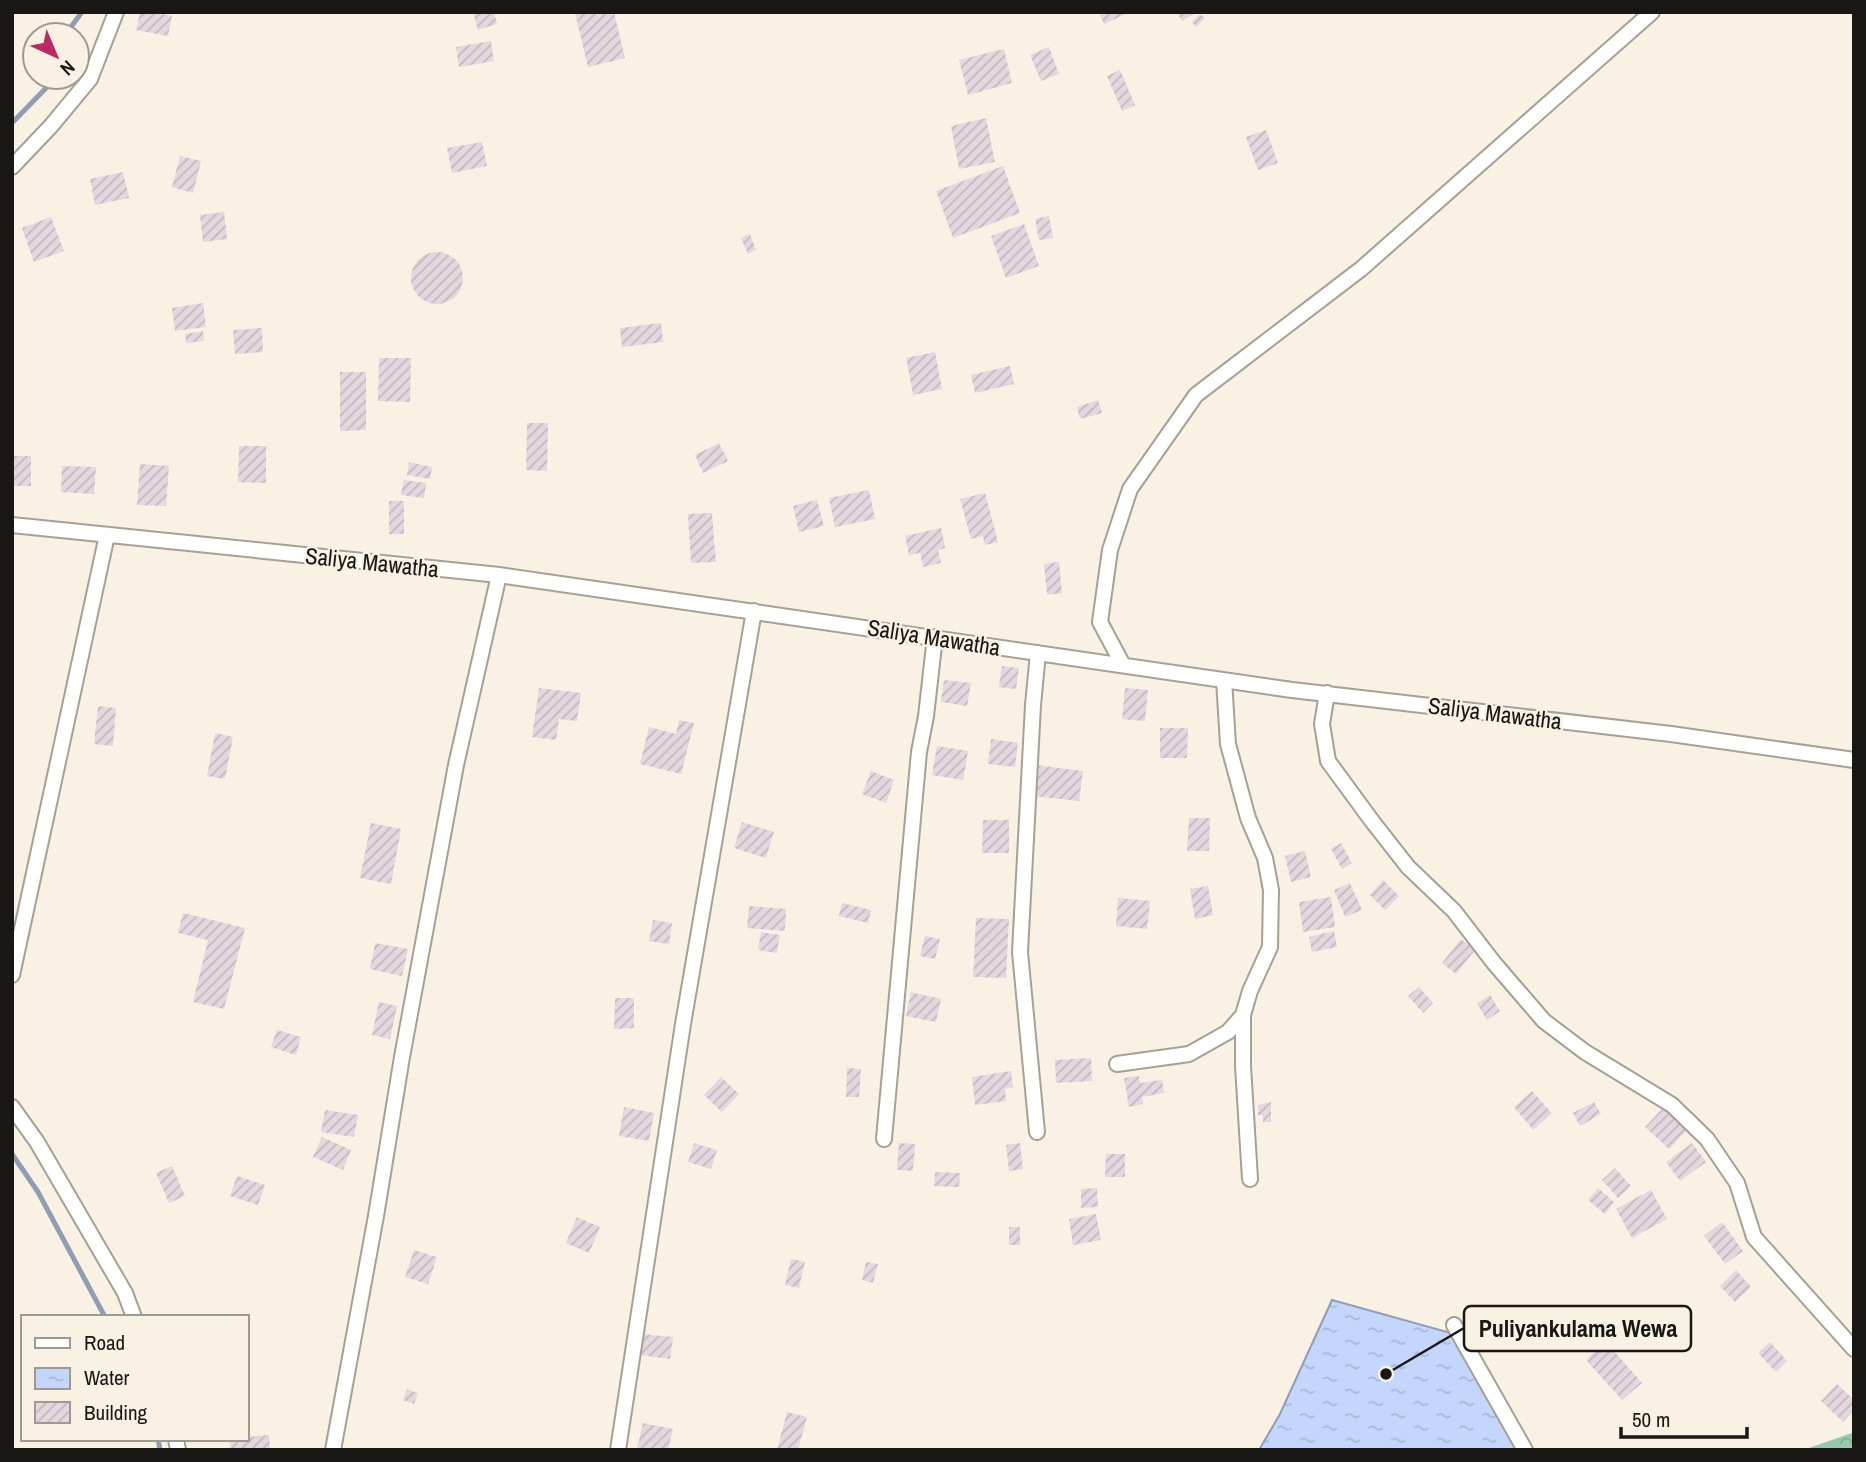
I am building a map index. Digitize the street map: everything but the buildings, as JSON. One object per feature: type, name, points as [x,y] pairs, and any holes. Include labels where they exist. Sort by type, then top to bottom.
[{"type":"street","points":[[12,167],[90,79],[116,12]]},
{"type":"street","points":[[1124,665],[1100,622],[1110,550],[1130,489],[1196,395],[1361,269],[1652,12]]},
{"type":"street","name":"Saliya Mawatha","points":[[12,525],[499,575],[1224,680],[1671,734],[1854,760]]},
{"type":"street","points":[[12,975],[107,535]]},
{"type":"street","points":[[333,1450],[456,765],[499,575]]},
{"type":"street","points":[[618,1450],[683,1024],[754,611]]},
{"type":"street","points":[[884,1139],[918,766],[934,637]]},
{"type":"street","points":[[1037,1132],[1020,952],[1038,653]]},
{"type":"street","points":[[1224,680],[1228,744],[1248,818],[1265,858],[1271,890],[1270,947],[1250,991],[1243,1014],[1243,1066],[1250,1179]]},
{"type":"street","points":[[1327,693],[1322,724],[1328,761],[1408,867],[1454,911],[1544,1021],[1585,1052],[1672,1105],[1707,1139],[1737,1183],[1754,1237],[1854,1349]]},
{"type":"street","points":[[1117,1065],[1189,1054],[1228,1032],[1243,1014]]},
{"type":"street","points":[[12,1107],[37,1142],[125,1293],[133,1315]]},
{"type":"street","points":[[1454,1325],[1525,1450]]},
{"type":"green space","points":[[1852,1433],[1854,1450],[1803,1450]]},
{"type":"water","points":[[1332,1300],[1451,1333],[1517,1450],[1259,1450],[1280,1414]]},
{"type":"waterway","points":[[75,21],[82,12]]},
{"type":"waterway","points":[[12,123],[43,91]]},
{"type":"waterway","points":[[12,1154],[38,1192],[104,1315]]},
{"type":"waterway","points":[[158,1441],[160,1450]]},
{"type":"place","name":"Puliyankulama Wewa","points":[[1386,1374]]}]
